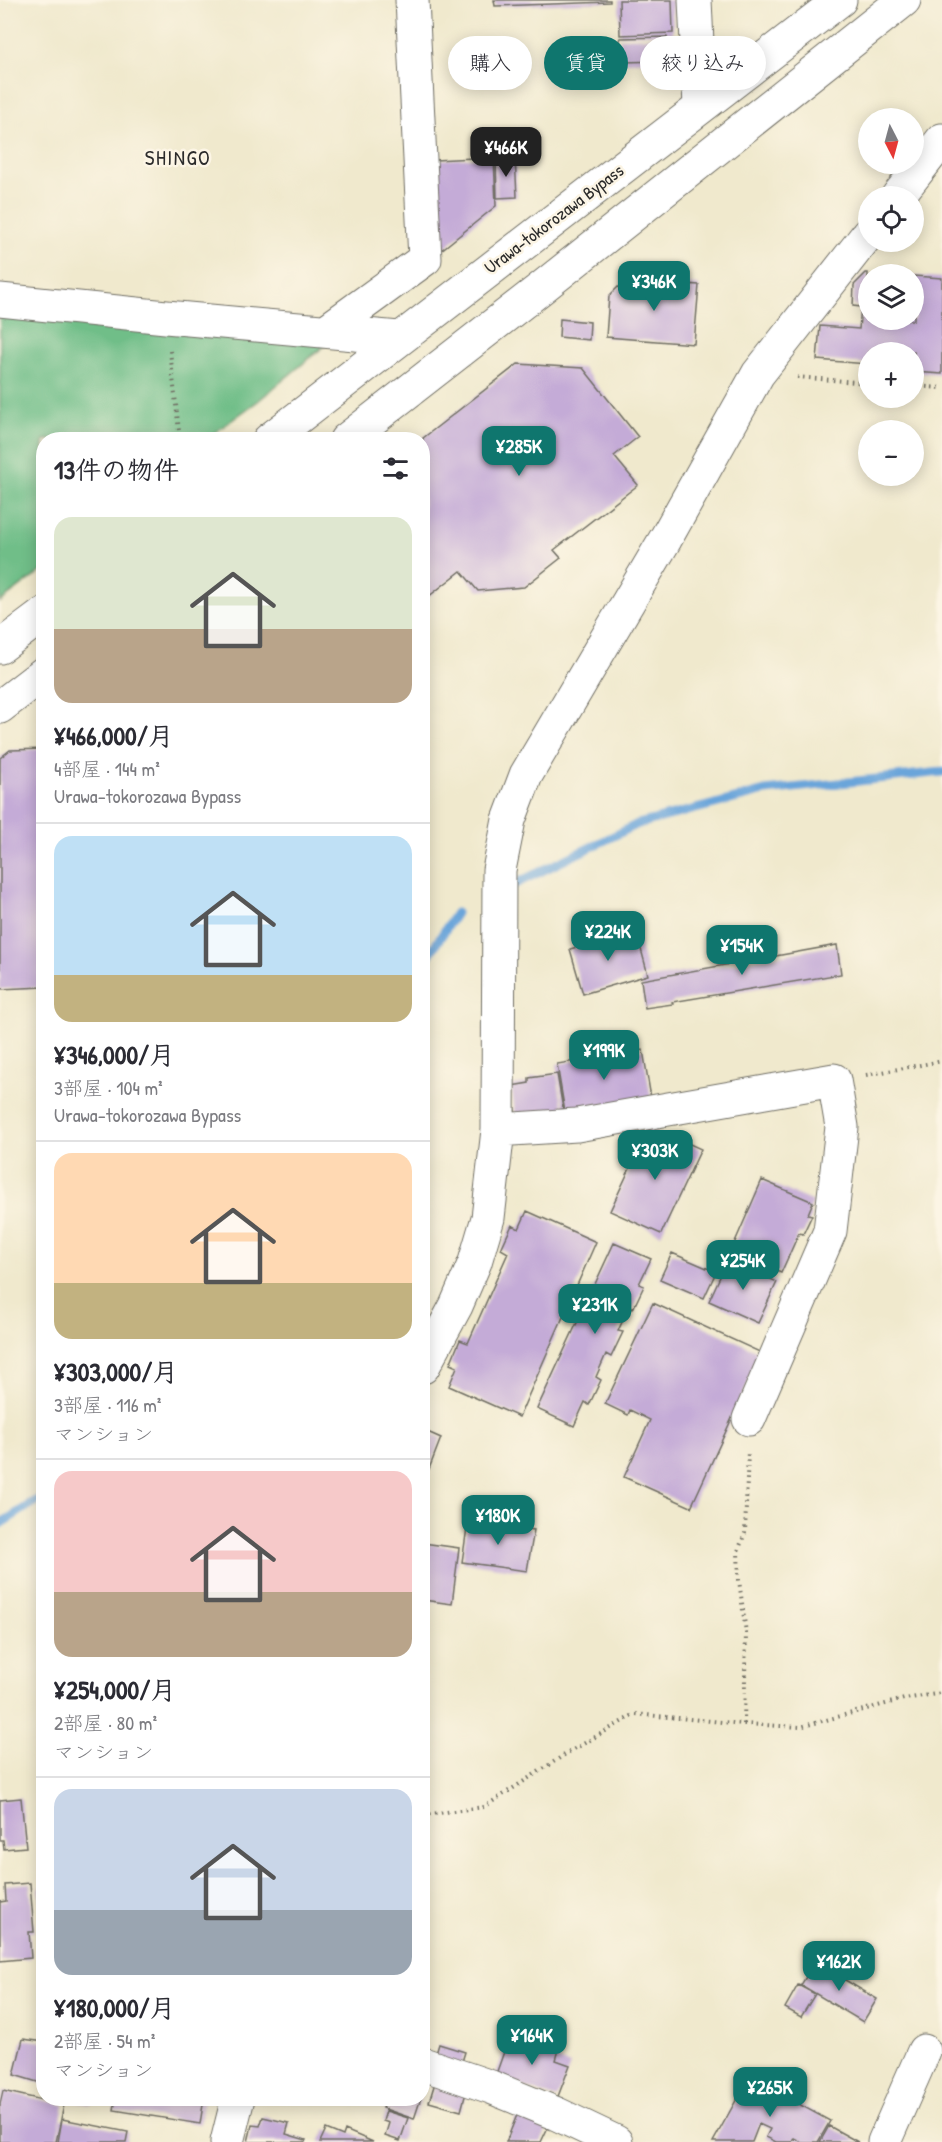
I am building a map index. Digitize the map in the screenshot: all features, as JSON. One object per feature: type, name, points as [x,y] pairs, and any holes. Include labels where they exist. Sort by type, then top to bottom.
[{"type":"main road","points":[[326,332],[425,259],[412,0]]},
{"type":"main road","points":[[695,0],[700,107]]},
{"type":"main road","name":"Urawa-tokorozawa Bypass","points":[[279,432],[840,0]]},
{"type":"main road","points":[[356,432],[904,0]]},
{"type":"main road","points":[[906,186],[942,140]]},
{"type":"main road","points":[[430,1354],[456,1306],[475,1262],[488,1218],[498,1130],[500,870],[509,820],[526,774],[666,538],[758,375],[858,247]]},
{"type":"main road","points":[[0,300],[399,338]]},
{"type":"main road","points":[[0,647],[36,620]]},
{"type":"main road","points":[[0,707],[36,679]]},
{"type":"main road","points":[[498,1130],[577,1125],[834,1080],[842,1127],[830,1231],[748,1419]]},
{"type":"main road","points":[[884,2142],[924,2051]]},
{"type":"main road","points":[[430,2066],[492,2087],[616,2142]]},
{"type":"main road","points":[[227,2142],[236,2106]]},
{"type":"path","points":[[166,317],[179,432]]},
{"type":"path","points":[[758,375],[858,382]]},
{"type":"path","points":[[924,387],[942,388]]},
{"type":"path","points":[[834,1080],[942,1061]]},
{"type":"path","points":[[744,1724],[746,1633],[739,1580],[738,1551],[745,1533],[748,1419]]},
{"type":"path","points":[[430,1814],[484,1807],[569,1752],[635,1714],[744,1724],[800,1726],[904,1699],[942,1693]]},
{"type":"green space","points":[[0,311],[330,341],[258,401],[216,432],[36,432],[36,575],[0,602]]},
{"type":"building","points":[[494,0],[610,0],[610,2],[495,6]]},
{"type":"building","points":[[619,0],[672,0],[673,33],[620,35]]},
{"type":"building","points":[[628,38],[640,38],[640,62],[628,62]]},
{"type":"building","points":[[494,157],[496,206],[440,251],[435,160]]},
{"type":"building","points":[[515,157],[517,197],[497,198],[496,158]]},
{"type":"building","points":[[924,277],[942,278],[942,374],[924,373],[924,342],[858,342],[858,363],[817,360],[820,326],[858,330],[924,330]]},
{"type":"building","points":[[628,280],[699,285],[694,344],[606,337],[609,296],[618,287],[628,288]]},
{"type":"building","points":[[858,281],[858,307],[853,306],[854,285]]},
{"type":"building","points":[[560,319],[590,322],[589,340],[559,337]]},
{"type":"building","points":[[518,364],[583,368],[638,437],[614,456],[638,485],[554,550],[561,558],[524,587],[478,591],[461,571],[430,595],[430,433]]},
{"type":"building","points":[[36,749],[36,987],[0,989],[0,758],[10,750]]},
{"type":"building","points":[[604,932],[610,942],[629,936],[631,940],[638,938],[648,975],[583,994],[570,949],[588,944],[586,938]]},
{"type":"building","points":[[837,945],[841,974],[645,1008],[641,980]]},
{"type":"building","points":[[643,1050],[651,1098],[565,1112],[557,1064]]},
{"type":"building","points":[[557,1074],[563,1109],[516,1117],[511,1086],[529,1083],[529,1078]]},
{"type":"building","points":[[648,1130],[679,1144],[681,1140],[701,1149],[661,1234],[610,1211]]},
{"type":"building","points":[[762,1180],[813,1202],[808,1214],[812,1215],[803,1234],[799,1233],[781,1273],[731,1251]]},
{"type":"building","points":[[527,1211],[596,1242],[519,1417],[449,1386],[457,1367],[450,1364],[460,1340],[468,1343],[508,1253],[501,1249],[512,1225],[519,1229]]},
{"type":"building","points":[[614,1243],[651,1259],[639,1284],[644,1286],[633,1309],[629,1307],[618,1331],[623,1332],[611,1357],[606,1354],[596,1377],[601,1380],[589,1405],[585,1402],[574,1426],[537,1409]]},
{"type":"building","points":[[672,1253],[716,1272],[704,1298],[660,1279]]},
{"type":"building","points":[[728,1259],[777,1282],[758,1323],[709,1301]]},
{"type":"building","points":[[653,1303],[762,1353],[691,1507],[624,1477],[650,1420],[630,1410],[628,1415],[605,1404]]},
{"type":"building","points":[[430,1433],[441,1438],[430,1466]]},
{"type":"building","points":[[468,1521],[534,1530],[527,1571],[462,1562]]},
{"type":"building","points":[[430,1544],[459,1548],[452,1604],[430,1601]]},
{"type":"building","points":[[21,1798],[26,1847],[4,1849],[3,1840],[0,1840],[0,1800]]},
{"type":"building","points":[[30,1883],[34,1932],[29,1932],[31,1958],[0,1961],[0,1902],[6,1901],[5,1885]]},
{"type":"building","points":[[815,1962],[877,1999],[863,2022],[801,1985]]},
{"type":"building","points":[[798,1985],[815,1994],[801,2017],[785,2008]]},
{"type":"building","points":[[511,2032],[559,2050],[556,2060],[570,2065],[557,2099],[495,2077]]},
{"type":"building","points":[[23,2039],[36,2041],[36,2082],[14,2075]]},
{"type":"building","points":[[439,2044],[465,2052],[460,2068],[434,2060]]},
{"type":"building","points":[[437,2076],[468,2085],[461,2111],[430,2102]]},
{"type":"building","points":[[749,2077],[830,2121],[818,2142],[802,2142],[794,2138],[792,2142],[776,2142],[766,2137],[770,2129],[759,2124],[752,2142],[713,2142]]},
{"type":"building","points":[[3,2091],[36,2099],[36,2106],[64,2106],[56,2142],[0,2142],[0,2104]]},
{"type":"building","points":[[115,2106],[203,2106],[200,2124],[114,2110]]},
{"type":"building","points":[[383,2106],[418,2106],[414,2119],[382,2108]]},
{"type":"building","points":[[519,2110],[550,2123],[541,2142],[506,2142]]},
{"type":"building","points":[[386,2111],[408,2118],[400,2141],[385,2136],[389,2123],[383,2121]]},
{"type":"building","points":[[263,2117],[289,2123],[286,2134],[306,2140],[305,2142],[248,2142],[252,2125],[260,2126]]},
{"type":"building","points":[[62,2119],[128,2132],[126,2142],[58,2142]]},
{"type":"building","points":[[829,2126],[858,2142],[820,2142]]},
{"type":"building","points":[[326,2129],[343,2136],[345,2130],[373,2142],[320,2142]]},
{"type":"waterway","points":[[515,884],[638,824],[765,791],[942,772]]},
{"type":"waterway","points":[[430,953],[456,913]]},
{"type":"waterway","points":[[0,1524],[36,1501]]},
{"type":"district","name":"SHINGO","points":[[178,158]]}]
